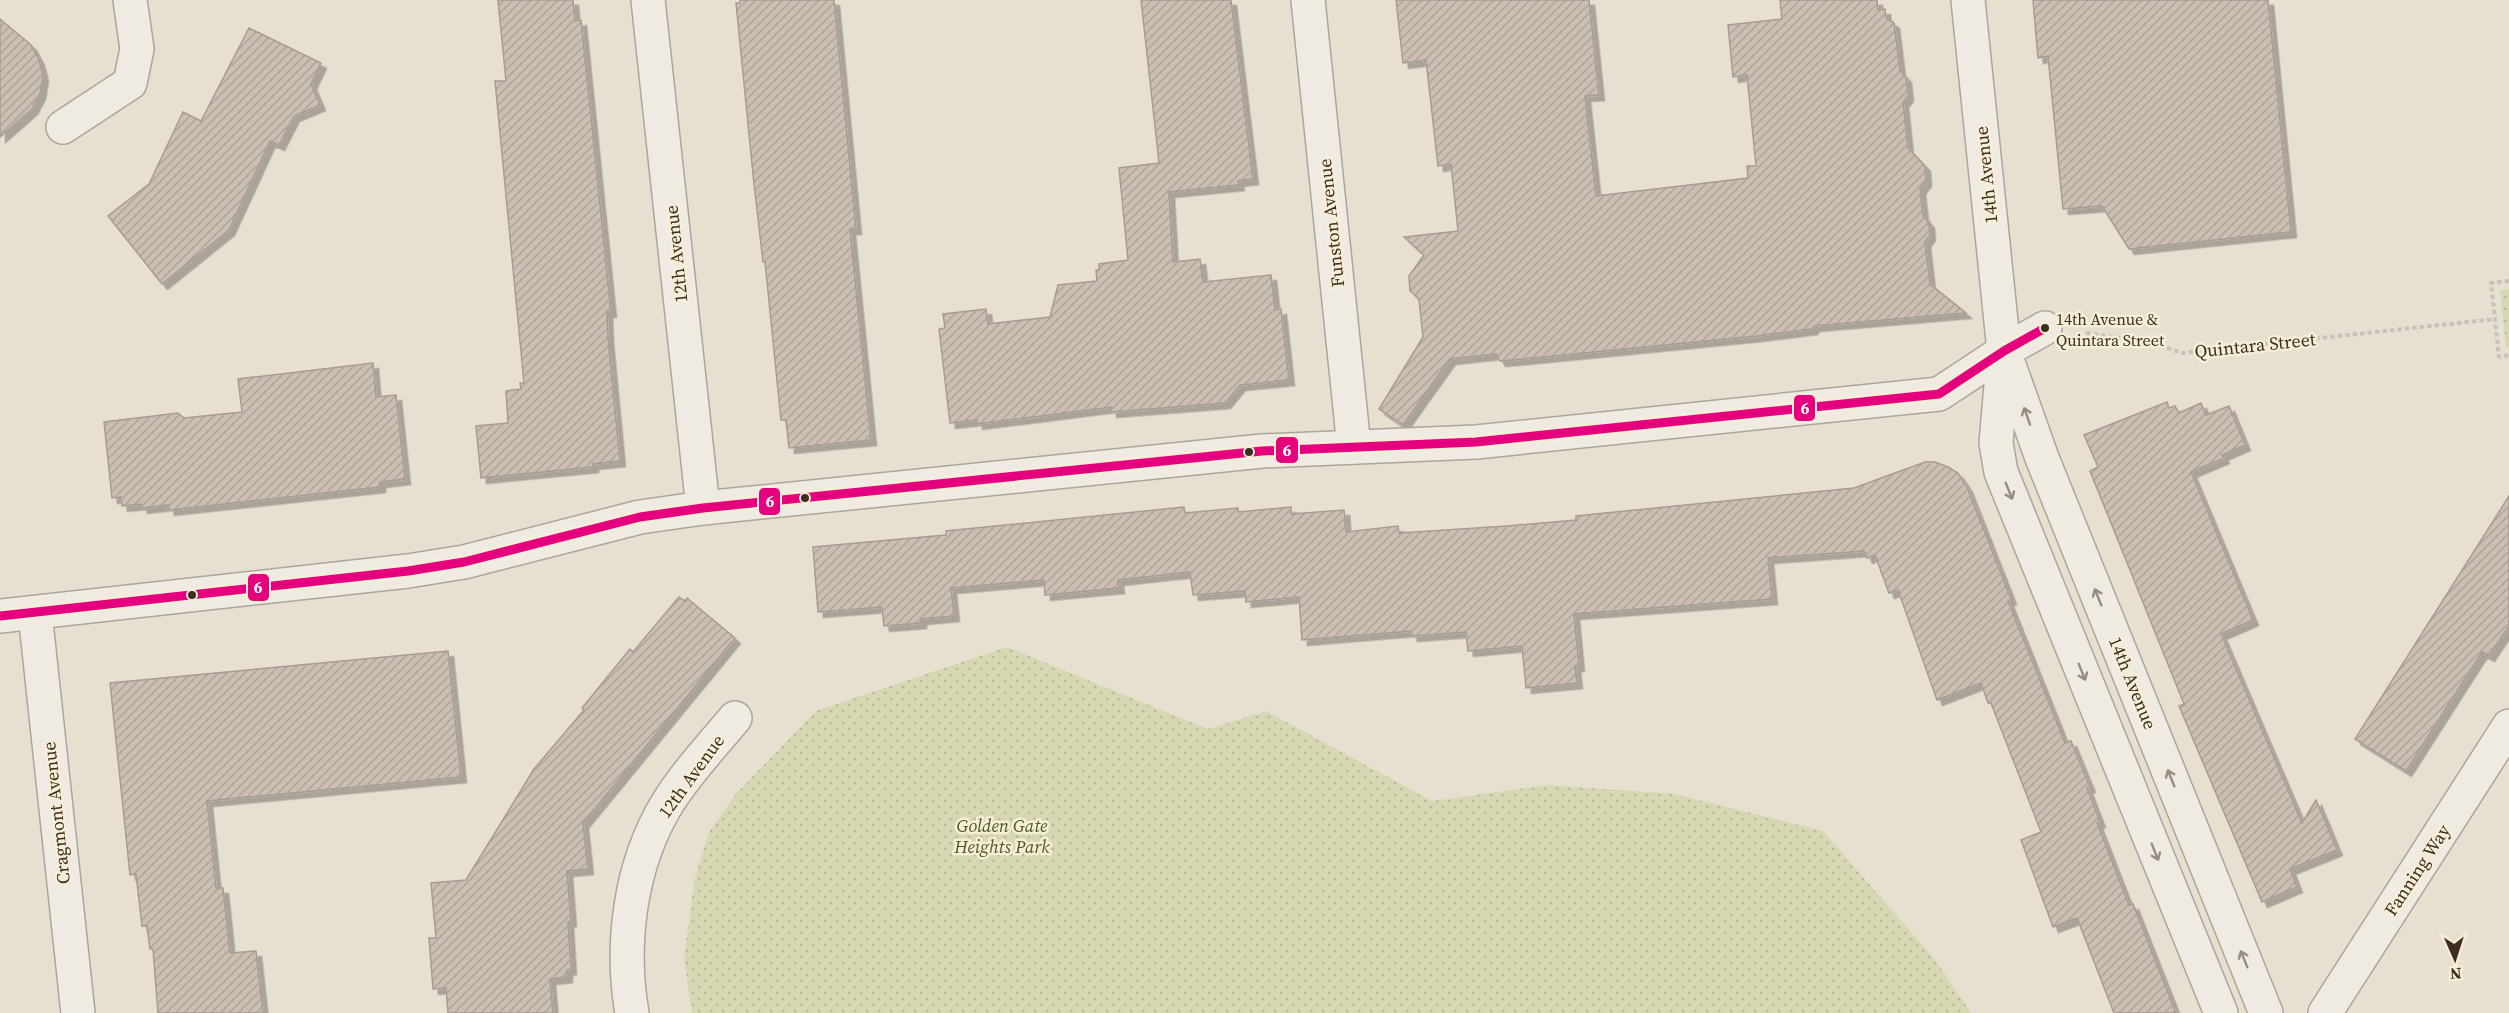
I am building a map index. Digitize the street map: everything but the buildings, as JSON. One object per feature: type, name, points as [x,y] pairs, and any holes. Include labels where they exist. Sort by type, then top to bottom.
[{"type":"street","points":[[63,127],[130,83],[137,49],[130,0]]},
{"type":"street","name":"12th Avenue","points":[[648,0],[703,508]]},
{"type":"street","name":"Funston Avenue","points":[[1308,0],[1354,447]]},
{"type":"street","name":"14th Avenue","points":[[1968,0],[2004,351],[1996,442],[2001,472],[2220,1013]]},
{"type":"street","points":[[0,616],[408,571],[464,562],[640,517],[703,508],[1262,451],[1476,442],[1939,394],[2004,351],[2045,328]]},
{"type":"street","name":"14th Avenue","points":[[2004,351],[2042,458],[2266,1013]]},
{"type":"street","name":"Cragmont Avenue","points":[[35,613],[78,1013]]},
{"type":"street","name":"12th Avenue","points":[[632,1013],[628,960],[629,916],[649,837],[667,804],[689,772],[735,718]]},
{"type":"street","name":"Fanning Way","points":[[2325,1013],[2509,726]]},
{"type":"path","points":[[2509,281],[2491,283],[2499,357],[2509,356]]},
{"type":"path","name":"Quintara Street","points":[[2045,328],[2149,342],[2182,353],[2495,319]]},
{"type":"green space","points":[[2509,289],[2509,347],[2506,347],[2500,290]]},
{"type":"green space","name":"Golden Gate Heights Park","points":[[1007,647],[1208,729],[1266,711],[1432,801],[1548,785],[1674,794],[1823,831],[1936,961],[1971,1013],[692,1013],[684,959],[694,882],[708,834],[735,795],[816,711]]},
{"type":"transit line","name":"6","points":[[0,616],[408,571],[464,562],[640,517],[703,508],[1262,451],[1476,442],[1939,394],[2004,351],[2045,328]]},
{"type":"place","name":"14th Avenue & Quintara Street","points":[[2045,328]]}]
